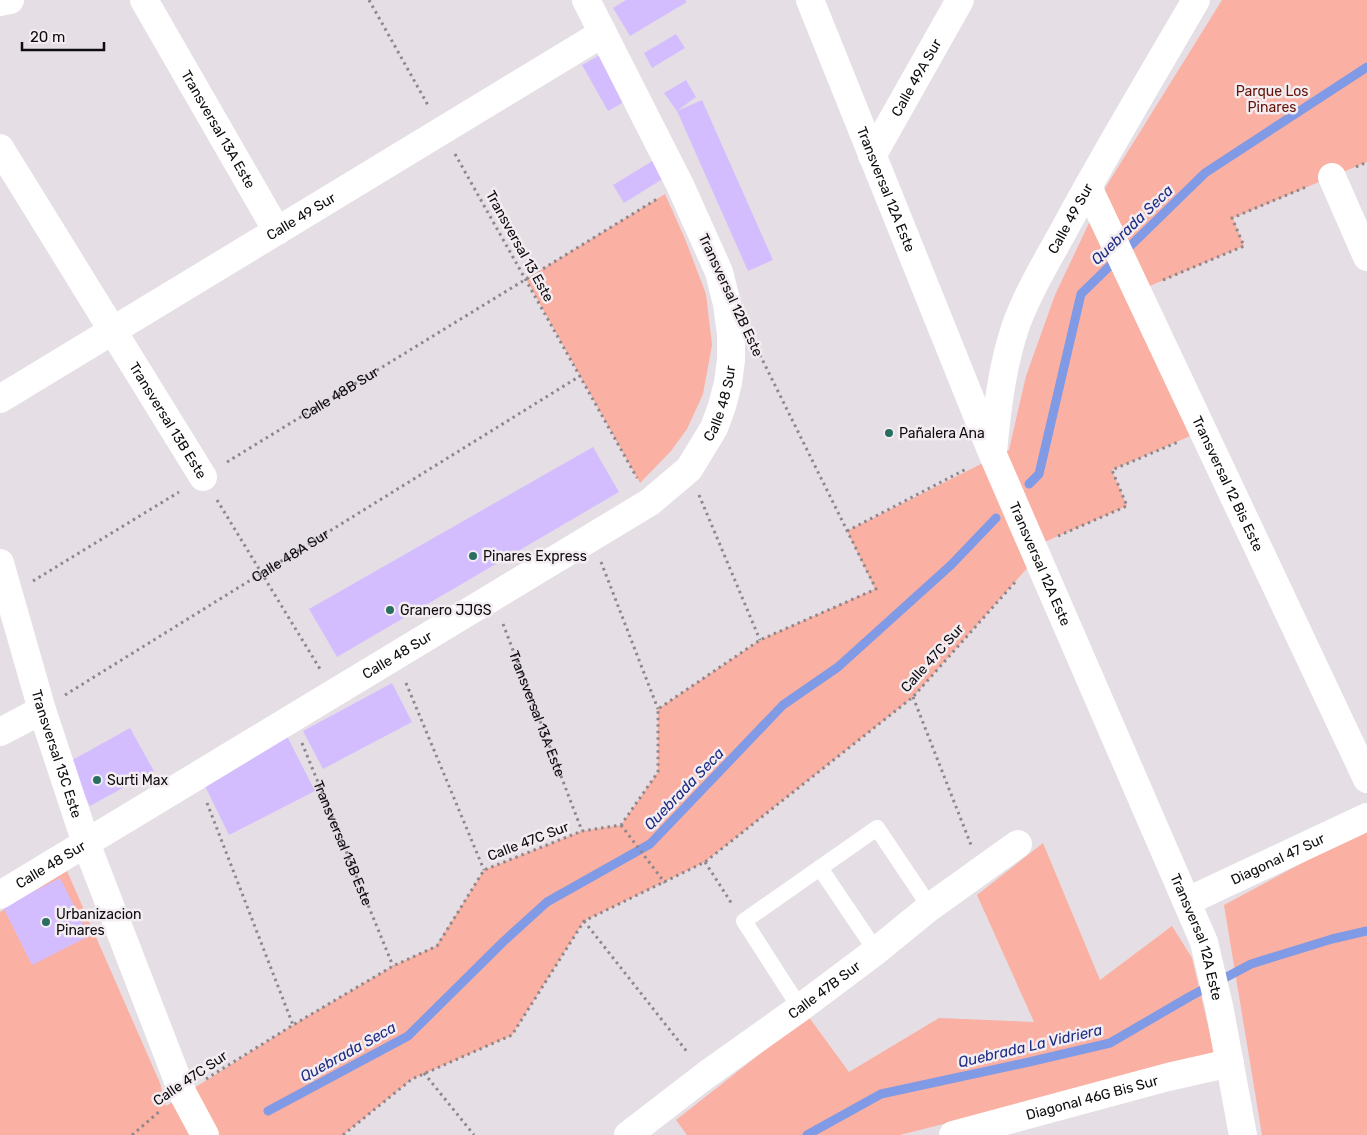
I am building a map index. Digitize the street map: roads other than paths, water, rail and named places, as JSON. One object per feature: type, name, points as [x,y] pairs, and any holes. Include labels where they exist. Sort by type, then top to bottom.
[{"type":"street","points":[[0,2],[10,0]]},
{"type":"street","name":"Transversal 13A Este","points":[[144,0],[277,231]]},
{"type":"street","name":"Transversal 12B Este","points":[[586,0],[680,185],[719,272]]},
{"type":"street","name":"Transversal 12A Este","points":[[810,0],[993,455],[1188,900],[1208,957],[1243,1135]]},
{"type":"street","name":"Calle 49A Sur","points":[[872,156],[960,0]]},
{"type":"street","name":"Calle 49 Sur","points":[[993,455],[1000,394],[1016,326],[1031,291],[1088,187],[1196,0]]},
{"type":"street","name":"Calle 49 Sur","points":[[0,399],[603,33]]},
{"type":"street","name":"Transversal 13B Este","points":[[0,148],[203,478]]},
{"type":"street","points":[[1332,177],[1367,257]]},
{"type":"street","name":"Transversal 12 Bis Este","points":[[1088,187],[1367,779]]},
{"type":"street","name":"Calle 48 Sur","points":[[0,894],[650,502],[688,469],[714,428],[722,406],[731,360],[731,334],[727,304],[719,272]]},
{"type":"street","name":"Transversal 13C Este","points":[[0,562],[5,599],[86,843],[183,1094],[205,1135]]},
{"type":"street","points":[[0,732],[42,710]]},
{"type":"street","name":"Diagonal 47 Sur","points":[[1188,900],[1367,817]]},
{"type":"street","name":"Calle 47B Sur","points":[[628,1135],[706,1075],[876,951],[930,907],[1018,844]]},
{"type":"street","name":"Diagonal 46G Bis Sur","points":[[953,1135],[1168,1077],[1230,1063]]},
{"type":"lane","points":[[800,1008],[744,921],[877,828],[930,907]]},
{"type":"lane","points":[[820,868],[876,951]]},
{"type":"waterway","name":"Quebrada Seca","points":[[1029,484],[1039,474],[1081,294],[1205,173],[1367,67]]},
{"type":"waterway","name":"Quebrada Seca","points":[[268,1111],[408,1036],[503,942],[547,902],[650,844],[783,705],[838,667],[951,565],[996,518]]},
{"type":"waterway","name":"Quebrada La Vidriera","points":[[807,1135],[881,1094],[1110,1043],[1189,997],[1251,964],[1332,939],[1367,931]]},
{"type":"place","name":"Pañalera Ana","points":[[889,433]]},
{"type":"place","name":"Pinares Express","points":[[473,556]]},
{"type":"place","name":"Granero JJGS","points":[[390,610]]},
{"type":"place","name":"Surti Max","points":[[97,780]]},
{"type":"place","name":"Urbanizacion Pinares","points":[[46,922]]},
{"type":"park label","name":"Parque Los Pinares","points":[[1272,99]]}]
